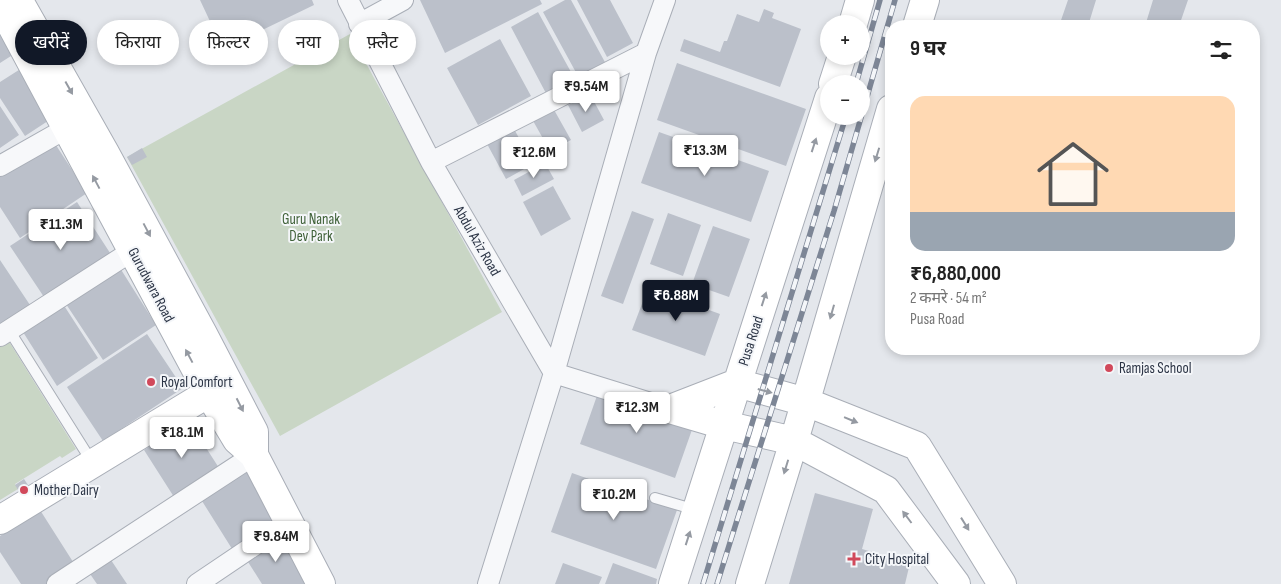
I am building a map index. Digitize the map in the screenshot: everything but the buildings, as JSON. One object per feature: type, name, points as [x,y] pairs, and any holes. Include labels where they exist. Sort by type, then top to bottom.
[{"type":"street","name":"Gurudwara Road","points":[[19,0],[105,152],[218,387],[237,440],[254,455],[321,584]]},
{"type":"street","name":"Abdul Aziz Road","points":[[348,0],[357,20]]},
{"type":"street","points":[[366,20],[403,0]]},
{"type":"street","points":[[488,584],[554,373],[646,54],[665,0]]},
{"type":"street","points":[[856,15],[860,0]]},
{"type":"street","points":[[919,20],[925,0]]},
{"type":"street","name":"Gurudwara Road","points":[[0,4],[132,251],[218,387]]},
{"type":"street","points":[[431,162],[646,54]]},
{"type":"street","name":"Abdul Aziz Road","points":[[380,65],[431,162],[554,373]]},
{"type":"street","name":"Pusa Road","points":[[673,584],[820,125]]},
{"type":"street","points":[[0,166],[67,128]]},
{"type":"street","points":[[750,584],[806,402],[885,130]]},
{"type":"street","points":[[5,333],[132,251]]},
{"type":"street","points":[[554,373],[724,425],[794,441],[886,490],[953,582]]},
{"type":"street","points":[[670,409],[737,383],[806,402],[917,446],[1002,584]]},
{"type":"street","points":[[0,520],[218,387]]},
{"type":"street","points":[[57,584],[254,455]]},
{"type":"street","points":[[197,584],[289,522]]},
{"type":"lane","points":[[5,333],[93,463]]},
{"type":"lane","points":[[655,498],[697,510]]},
{"type":"green space","name":"Guru Nanak Dev Park","points":[[349,35],[349,65],[367,65],[502,312],[280,436],[127,157],[294,65],[339,65],[339,40]]},
{"type":"green space","points":[[8,340],[76,449],[62,458],[60,456],[15,484],[18,489],[0,500],[0,345]]},
{"type":"railway","points":[[859,75],[880,0]]},
{"type":"railway","points":[[889,20],[895,0]]},
{"type":"railway","points":[[717,584],[834,211],[885,35]]},
{"type":"railway","points":[[703,584],[843,125]]},
{"type":"place","name":"Ramjas School","points":[[1109,368]]},
{"type":"place","name":"Royal Comfort","points":[[151,382]]},
{"type":"place","name":"Mother Dairy","points":[[24,490]]},
{"type":"place","name":"City Hospital","points":[[854,559]]}]
